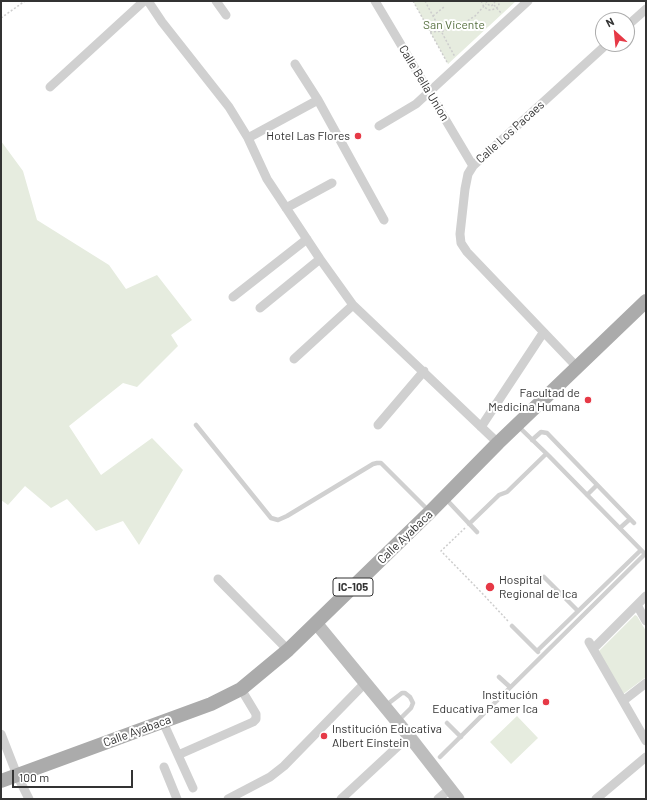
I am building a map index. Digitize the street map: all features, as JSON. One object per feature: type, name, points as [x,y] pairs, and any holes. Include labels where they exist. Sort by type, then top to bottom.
[{"type":"main road","name":"Calle Ayabaca","points":[[1,781],[211,704],[241,689],[288,650],[430,512],[498,443],[646,301]]},
{"type":"street","points":[[50,87],[144,1]]},
{"type":"street","points":[[148,1],[166,28],[229,107],[248,138],[261,167],[286,208],[353,305],[498,443]]},
{"type":"street","points":[[216,1],[226,15]]},
{"type":"street","name":"Calle Bella Union","points":[[375,1],[473,166]]},
{"type":"street","points":[[379,126],[416,104],[528,1]]},
{"type":"street","points":[[635,19],[646,9]]},
{"type":"street","name":"Calle Los Pacaes","points":[[577,367],[466,252],[460,243],[460,234],[465,189],[468,174],[473,166],[598,52]]},
{"type":"street","points":[[295,64],[318,100],[384,220]]},
{"type":"street","points":[[248,138],[318,100]]},
{"type":"street","points":[[286,208],[332,183]]},
{"type":"street","points":[[233,297],[307,239]]},
{"type":"street","points":[[260,308],[320,259]]},
{"type":"street","points":[[294,359],[353,305]]},
{"type":"street","points":[[481,427],[543,333]]},
{"type":"street","points":[[378,425],[424,371]]},
{"type":"street","points":[[218,580],[288,650]]},
{"type":"street","points":[[646,596],[591,646],[646,741]]},
{"type":"street","points":[[636,605],[646,621]]},
{"type":"street","points":[[316,623],[409,736],[454,794],[438,799]]},
{"type":"street","points":[[623,701],[646,682]]},
{"type":"street","points":[[228,799],[270,777],[284,766],[365,683]]},
{"type":"street","points":[[178,755],[253,722],[256,719],[256,714],[241,689]]},
{"type":"street","points":[[164,722],[193,788]]},
{"type":"street","points":[[1,734],[17,775],[29,799]]},
{"type":"street","points":[[341,799],[409,736]]},
{"type":"street","points":[[596,799],[646,757]]},
{"type":"street","points":[[164,767],[177,799]]},
{"type":"street","points":[[607,790],[612,799]]},
{"type":"lane","points":[[196,425],[271,518],[278,520],[287,516],[377,463],[381,463],[430,512]]},
{"type":"lane","points":[[440,757],[645,554],[517,425]]},
{"type":"lane","points":[[532,440],[541,432],[547,433],[634,523]]},
{"type":"lane","points":[[469,524],[499,495],[507,492],[546,454]]},
{"type":"lane","points":[[587,495],[597,485]]},
{"type":"lane","points":[[444,498],[477,532]]},
{"type":"lane","points":[[620,528],[630,519]]},
{"type":"lane","points":[[537,651],[641,550]]},
{"type":"lane","points":[[544,577],[578,611]]},
{"type":"lane","points":[[512,626],[542,656]]},
{"type":"lane","points":[[499,677],[510,687]]},
{"type":"lane","points":[[384,707],[402,693],[405,693],[410,697],[412,703],[411,708],[397,723]]},
{"type":"lane","points":[[447,723],[461,737]]},
{"type":"path","points":[[1,18],[25,1]]},
{"type":"path","points":[[413,1],[448,64],[455,57],[425,1]]},
{"type":"path","points":[[481,1],[484,8],[489,10],[497,8]]},
{"type":"path","points":[[430,32],[454,28],[464,23],[484,8],[486,1]]},
{"type":"path","points":[[497,8],[500,1]]},
{"type":"path","points":[[486,4],[490,6],[494,4]]},
{"type":"path","points":[[494,4],[502,14]]},
{"type":"path","points":[[433,16],[444,7]]},
{"type":"path","points":[[469,524],[441,551],[480,590],[512,626]]},
{"type":"green space","name":"San Vicente","points":[[413,1],[516,1],[448,64]]},
{"type":"green space","points":[[1,141],[23,171],[37,220],[109,265],[126,289],[157,275],[192,320],[171,335],[178,346],[137,387],[123,383],[69,426],[101,475],[152,438],[183,470],[139,545],[123,521],[96,531],[67,499],[51,508],[25,486],[8,505],[1,500]]},
{"type":"green space","points":[[635,615],[646,631],[646,677],[622,695],[597,653]]},
{"type":"green space","points":[[517,716],[538,738],[511,764],[490,742]]},
{"type":"place","name":"Hotel Las Flores","points":[[358,136]]},
{"type":"place","name":"Facultad de Medicina Humana","points":[[588,400]]},
{"type":"place","name":"Hospital Regional de Ica","points":[[490,587]]},
{"type":"place","name":"Institución Educativa Pamer Ica","points":[[546,702]]},
{"type":"place","name":"Institución Educativa Albert Einstein","points":[[324,736]]}]
